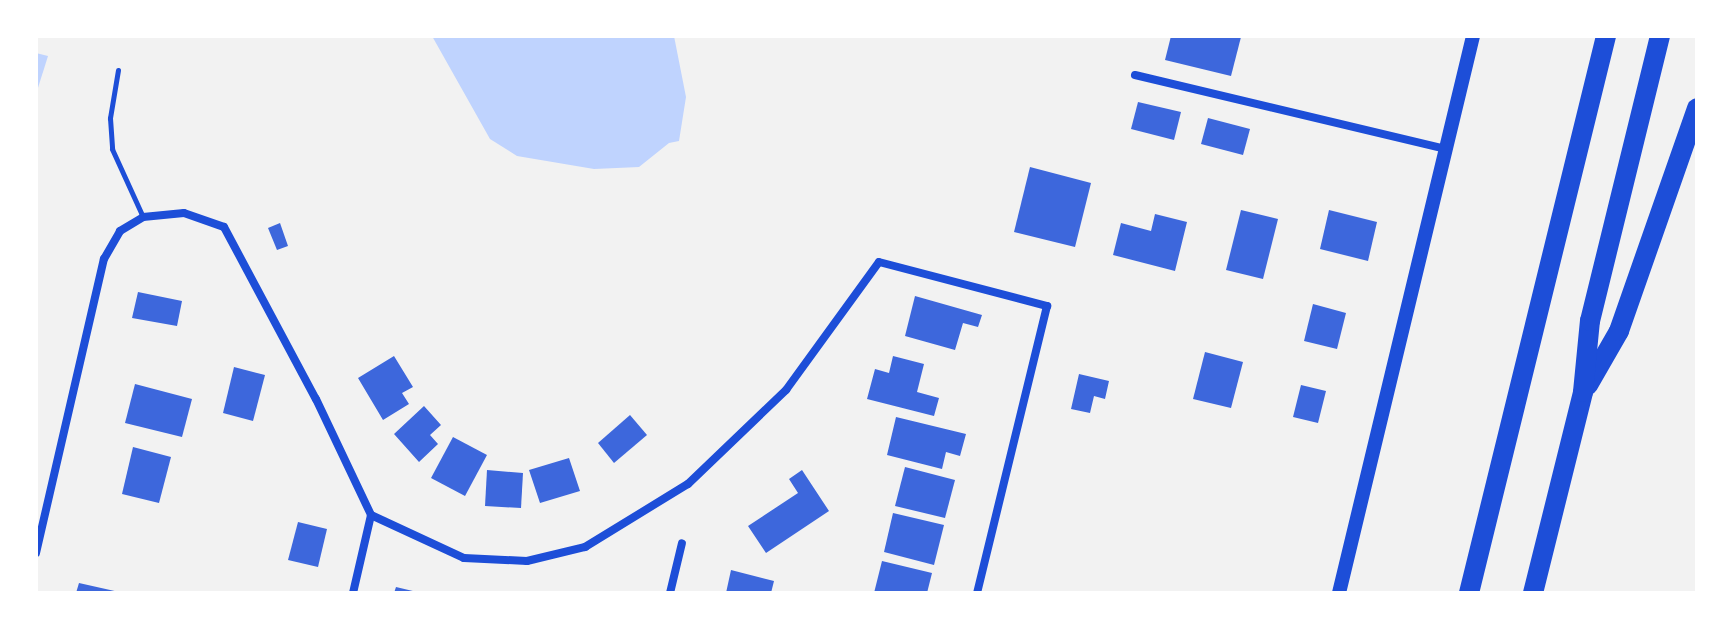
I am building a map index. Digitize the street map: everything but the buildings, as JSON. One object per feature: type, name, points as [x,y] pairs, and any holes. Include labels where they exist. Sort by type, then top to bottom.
[{"type":"highway","points":[[1469,593],[1606,36]]},
{"type":"highway","points":[[1533,593],[1583,392],[1590,321],[1660,36]]},
{"type":"highway","points":[[1583,392],[1619,331],[1697,108]]},
{"type":"street","points":[[1339,593],[1473,36]]},
{"type":"street","points":[[1135,75],[1445,149]]},
{"type":"street","points":[[36,553],[104,259],[120,231],[143,217],[184,213],[224,227],[316,399],[371,515],[353,593]]},
{"type":"street","points":[[371,515],[464,558],[527,561],[585,547],[688,484],[775,401],[879,262],[1047,306],[977,593]]},
{"type":"street","points":[[670,593],[682,543]]},
{"type":"lane","points":[[118,70],[110,118],[112,149],[143,217]]},
{"type":"water","points":[[432,36],[674,36],[686,97],[679,141],[669,143],[639,167],[594,169],[517,156],[490,139]]},
{"type":"water","points":[[36,53],[48,56],[37,91],[36,90]]}]
